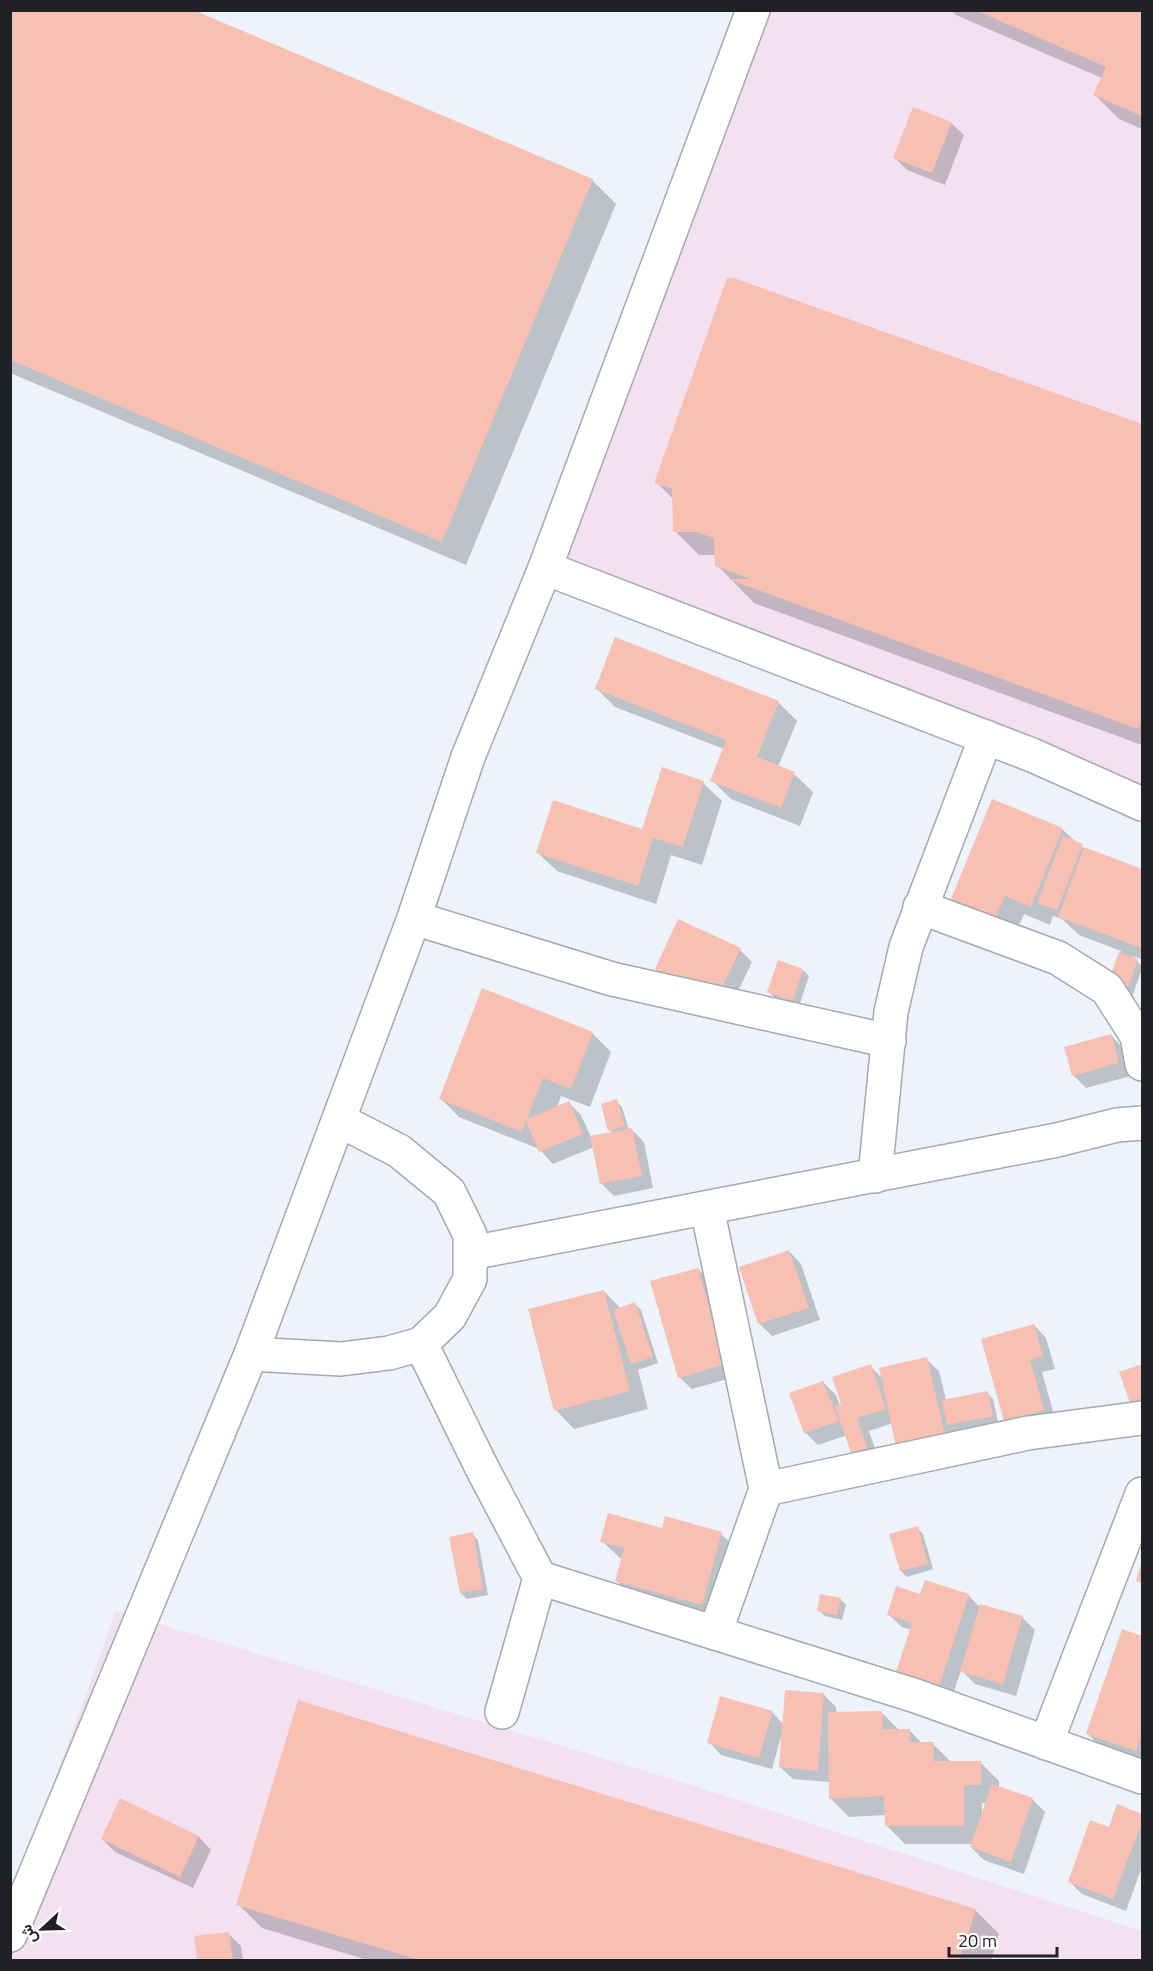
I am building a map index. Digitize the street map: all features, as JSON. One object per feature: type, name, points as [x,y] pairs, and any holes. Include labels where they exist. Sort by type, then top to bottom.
[{"type":"street","points":[[10,1935],[251,1354],[414,918],[468,758],[544,568],[753,10]]},
{"type":"street","points":[[544,568],[1032,755],[1143,804]]},
{"type":"street","points":[[875,1176],[891,1012],[906,947],[986,737]]},
{"type":"street","points":[[920,907],[1058,958],[1107,989],[1137,1036],[1143,1064]]},
{"type":"street","points":[[414,918],[612,979],[889,1041]]},
{"type":"street","points":[[251,1354],[341,1359],[389,1353],[421,1344],[450,1316],[470,1279],[470,1235],[449,1192],[399,1151],[339,1120]]},
{"type":"street","points":[[471,1253],[1057,1140],[1117,1125],[1143,1123]]},
{"type":"street","points":[[707,1208],[766,1489],[715,1633]]},
{"type":"street","points":[[421,1344],[482,1468],[540,1578],[502,1712]]},
{"type":"street","points":[[766,1489],[1028,1432],[1143,1418]]},
{"type":"street","points":[[1046,1743],[1143,1494]]},
{"type":"street","points":[[540,1578],[916,1696],[1143,1777]]},
{"type":"shaded area","points":[[761,11],[1142,11],[1142,813],[536,579]]},
{"type":"shaded area","points":[[116,1611],[698,1787],[1142,1931],[1142,1960],[11,1960],[10,1903]]},
{"type":"building","points":[[10,10],[193,10],[593,179],[442,542],[10,360]]},
{"type":"building","points":[[975,10],[1142,10],[1142,116],[1093,95],[1106,67]]},
{"type":"building","points":[[913,107],[952,122],[932,173],[893,158]]},
{"type":"building","points":[[727,278],[734,278],[1142,424],[1142,718],[1138,729],[728,579],[751,579],[715,566],[714,538],[696,532],[673,532],[672,489],[654,483]]},
{"type":"building","points":[[615,637],[779,701],[757,757],[795,772],[781,808],[710,781],[726,740],[595,689]]},
{"type":"building","points":[[662,767],[704,781],[683,847],[653,838],[638,886],[536,853],[553,800],[642,829]]},
{"type":"building","points":[[992,799],[1063,828],[1031,907],[1005,896],[993,924],[948,906]]},
{"type":"building","points":[[1063,836],[1083,844],[1057,910],[1037,903]]},
{"type":"building","points":[[1084,847],[1142,869],[1141,948],[1058,917]]},
{"type":"building","points":[[678,919],[741,948],[717,998],[655,969]]},
{"type":"building","points":[[1119,952],[1138,959],[1126,992],[1107,985]]},
{"type":"building","points":[[778,960],[803,969],[793,1001],[767,992]]},
{"type":"building","points":[[482,988],[593,1032],[571,1089],[543,1078],[527,1119],[569,1101],[583,1134],[539,1152],[526,1121],[522,1132],[439,1099]]},
{"type":"building","points":[[1111,1034],[1119,1063],[1072,1076],[1064,1047]]},
{"type":"building","points":[[617,1099],[625,1126],[608,1131],[601,1104]]},
{"type":"building","points":[[632,1128],[642,1176],[600,1184],[590,1136]]},
{"type":"building","points":[[789,1250],[809,1308],[758,1324],[739,1267]]},
{"type":"building","points":[[698,1268],[726,1364],[678,1378],[650,1281]]},
{"type":"building","points":[[604,1290],[630,1391],[554,1411],[528,1309]]},
{"type":"building","points":[[635,1302],[653,1357],[631,1364],[613,1310]]},
{"type":"building","points":[[1034,1324],[1043,1356],[1030,1360],[1044,1410],[1004,1421],[981,1339]]},
{"type":"building","points":[[927,1357],[945,1436],[896,1447],[879,1368]]},
{"type":"building","points":[[871,1364],[886,1409],[857,1418],[867,1448],[851,1453],[835,1406],[841,1404],[832,1377]]},
{"type":"building","points":[[1142,1364],[1142,1398],[1130,1403],[1119,1372]]},
{"type":"building","points":[[823,1381],[839,1421],[804,1433],[789,1393]]},
{"type":"building","points":[[988,1391],[993,1416],[947,1425],[942,1400]]},
{"type":"building","points":[[608,1513],[662,1528],[665,1516],[722,1532],[702,1605],[615,1581],[624,1548],[600,1542]]},
{"type":"building","points":[[918,1526],[928,1564],[900,1571],[889,1534]]},
{"type":"building","points":[[473,1532],[483,1589],[460,1593],[449,1537]]},
{"type":"building","points":[[1142,1561],[1142,1583],[1136,1581]]},
{"type":"building","points":[[925,1580],[969,1594],[939,1687],[896,1672],[912,1623],[887,1615],[896,1586],[920,1594]]},
{"type":"building","points":[[820,1594],[841,1598],[837,1615],[817,1611]]},
{"type":"building","points":[[980,1604],[1023,1616],[1003,1684],[960,1672]]},
{"type":"building","points":[[1122,1629],[1142,1636],[1142,1732],[1136,1751],[1086,1734]]},
{"type":"building","points":[[785,1690],[824,1693],[818,1771],[779,1767]]},
{"type":"building","points":[[720,1696],[773,1711],[759,1758],[707,1743]]},
{"type":"building","points":[[298,1700],[976,1909],[960,1960],[419,1960],[236,1905]]},
{"type":"building","points":[[882,1711],[883,1729],[910,1729],[910,1742],[934,1742],[933,1761],[981,1761],[981,1785],[964,1785],[964,1826],[885,1826],[884,1796],[829,1799],[828,1712]]},
{"type":"building","points":[[992,1784],[1033,1798],[1011,1862],[970,1847]]},
{"type":"building","points":[[120,1798],[199,1836],[180,1877],[101,1839]]},
{"type":"building","points":[[1117,1804],[1142,1814],[1142,1822],[1113,1899],[1068,1882],[1090,1820],[1109,1827]]},
{"type":"building","points":[[229,1932],[233,1960],[197,1960],[194,1936]]}]
